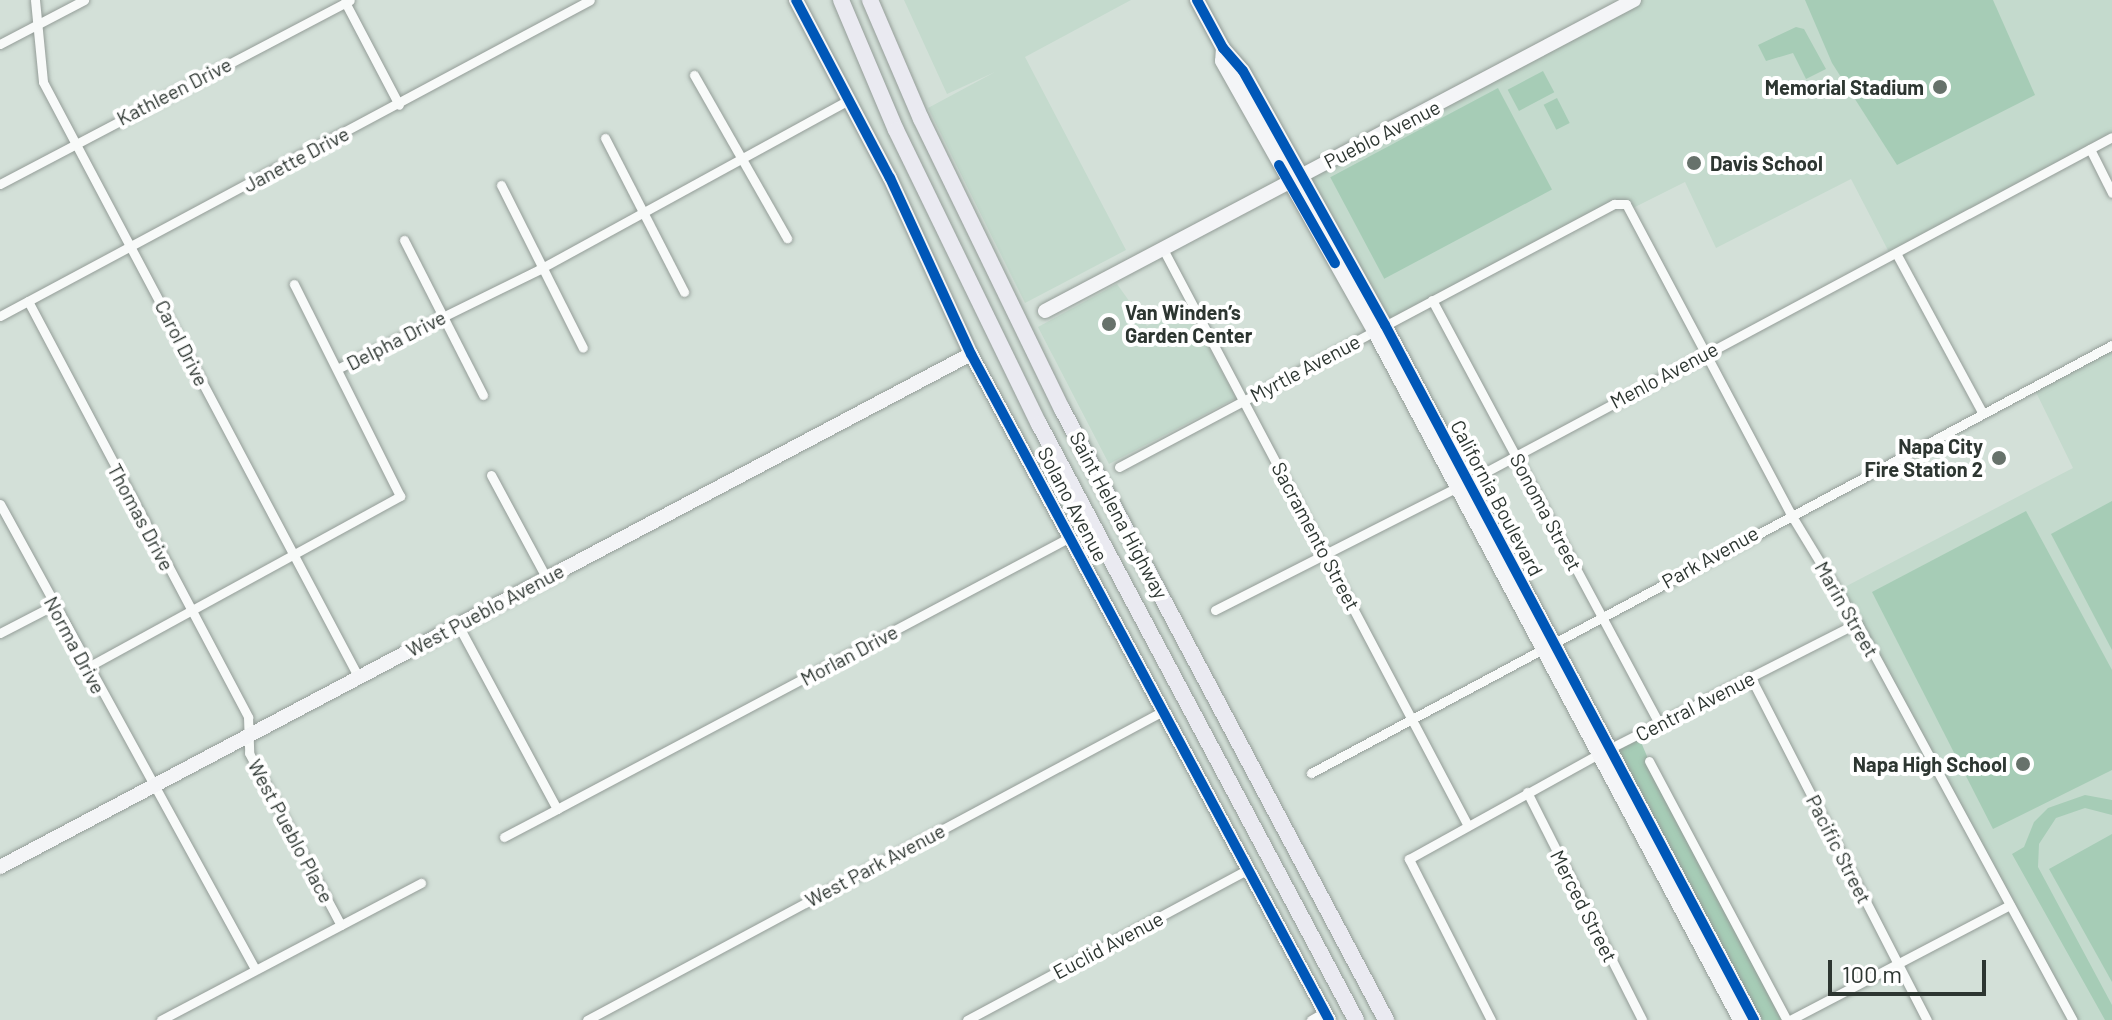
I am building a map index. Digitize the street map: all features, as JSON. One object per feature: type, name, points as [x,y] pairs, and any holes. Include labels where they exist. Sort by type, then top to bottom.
[{"type":"highway","name":"Saint Helena Highway","points":[[841,0],[872,79],[1039,424],[1356,1020]]},
{"type":"highway","name":"Saint Helena Highway","points":[[870,0],[915,106],[1062,409],[1386,1020]]},
{"type":"highway","points":[[1354,959],[1394,1020]]},
{"type":"street","name":"Carol Drive","points":[[35,0],[43,82],[359,678]]},
{"type":"street","points":[[0,44],[84,0]]},
{"type":"street","name":"Janette Drive","points":[[0,316],[590,0]]},
{"type":"street","name":"Solano Avenue","points":[[796,0],[849,100],[971,354],[1327,1016]]},
{"type":"street","name":"California Boulevard","points":[[1197,0],[1223,48],[1233,54],[1295,179],[1380,328],[1740,1020]]},
{"type":"street","name":"Pueblo Avenue","points":[[1045,311],[1634,0]]},
{"type":"street","points":[[347,1],[399,105]]},
{"type":"street","name":"Kathleen Drive","points":[[0,184],[347,1]]},
{"type":"street","points":[[694,75],[787,238]]},
{"type":"street","name":"Delpha Drive","points":[[88,667],[400,496],[339,368],[540,269],[849,100]]},
{"type":"street","name":"Menlo Avenue","points":[[1215,610],[1462,485],[2112,137]]},
{"type":"street","points":[[605,138],[684,292]]},
{"type":"street","points":[[2090,149],[2112,193]]},
{"type":"street","points":[[501,185],[540,269],[583,348]]},
{"type":"street","name":"Myrtle Avenue","points":[[1119,467],[1618,202]]},
{"type":"street","name":"Marin Street","points":[[1618,202],[1626,204],[1790,513],[1857,623],[2073,1020]]},
{"type":"street","points":[[404,240],[483,395]]},
{"type":"street","name":"Sacramento Street","points":[[1163,249],[1326,552],[1467,824]]},
{"type":"street","points":[[1896,253],[1982,412]]},
{"type":"street","points":[[294,284],[339,368]]},
{"type":"street","name":"Sonoma Street","points":[[1432,300],[1659,724]]},
{"type":"street","name":"Thomas Drive","points":[[28,301],[248,717],[249,734]]},
{"type":"street","points":[[2109,346],[2112,357]]},
{"type":"street","name":"Park Avenue","points":[[1311,773],[1790,513],[2109,346]]},
{"type":"street","name":"West Pueblo Avenue","points":[[0,867],[971,354]]},
{"type":"street","points":[[491,475],[546,577]]},
{"type":"street","name":"Norma Drive","points":[[0,504],[151,786]]},
{"type":"street","name":"Morlan Drive","points":[[504,837],[1070,537]]},
{"type":"street","points":[[0,633],[54,605]]},
{"type":"street","name":"Central Avenue","points":[[1491,1020],[1409,859],[1527,792],[1857,623]]},
{"type":"street","points":[[458,625],[557,809]]},
{"type":"street","name":"Pacific Street","points":[[1751,678],[1927,1020]]},
{"type":"street","name":"West Park Avenue","points":[[587,1020],[1163,711]]},
{"type":"street","name":"West Pueblo Place","points":[[161,1020],[341,925],[249,753],[249,734]]},
{"type":"street","name":"California Boulevard","points":[[1603,752],[1754,1020]]},
{"type":"street","points":[[1649,761],[1788,1020],[2010,905]]},
{"type":"street","points":[[151,786],[255,969]]},
{"type":"street","name":"Merced Street","points":[[1527,792],[1642,1020]]},
{"type":"street","name":"Euclid Avenue","points":[[967,1020],[1249,869]]},
{"type":"street","points":[[341,925],[421,883]]},
{"type":"street","points":[[1311,1020],[1327,1016]]},
{"type":"shaded area","points":[[904,0],[1131,0],[1025,57],[1126,250],[1025,303],[928,108],[995,72],[947,94]]},
{"type":"shaded area","name":"Davis School","points":[[1634,0],[2112,0],[2112,137],[1891,256],[1851,179],[1716,248],[1685,182],[1629,210],[1622,202],[1385,325],[1301,176]]},
{"type":"shaded area","points":[[1117,284],[1147,326],[1186,305],[1236,398],[1109,464],[1038,327]]},
{"type":"shaded area","name":"Napa High School","points":[[2112,345],[2112,1020],[2073,1020],[1837,591],[2073,468],[2033,386]]},
{"type":"green space","name":"Memorial Stadium","points":[[1805,0],[1993,0],[2035,95],[1897,165],[1832,63]]},
{"type":"green space","points":[[1796,27],[1804,29],[1826,69],[1806,79],[1793,53],[1766,61],[1758,45]]},
{"type":"green space","points":[[1543,71],[1554,92],[1519,111],[1508,90]]},
{"type":"green space","points":[[1498,88],[1552,190],[1384,279],[1330,177]]},
{"type":"green space","points":[[1557,98],[1570,123],[1556,130],[1544,105]]},
{"type":"green space","points":[[2112,501],[2112,650],[2051,534]]},
{"type":"green space","points":[[2026,511],[2112,670],[2112,770],[1993,829],[1872,592]]},
{"type":"green space","points":[[1638,735],[1787,1020],[1754,1020],[1608,749]]},
{"type":"green space","points":[[2085,795],[2112,800],[2112,815],[2085,808],[2056,818],[2039,844],[2038,867],[2112,1005],[2112,1020],[2105,1020],[2012,854],[2024,847],[2034,822],[2048,808]]},
{"type":"green space","points":[[2112,834],[2112,982],[2049,869]]},
{"type":"cycle path","points":[[796,0],[890,178],[971,354],[1329,1020]]},
{"type":"cycle path","points":[[1197,0],[1223,48],[1243,71],[1385,325],[1754,1020]]},
{"type":"cycle path","points":[[1279,165],[1335,263]]},
{"type":"place","name":"Memorial Stadium","points":[[1940,87]]},
{"type":"place","name":"Davis School","points":[[1694,163]]},
{"type":"place","name":"Van Winden’s Garden Center","points":[[1109,324]]},
{"type":"place","name":"Napa City Fire Station 2","points":[[1999,458]]},
{"type":"place","name":"Napa High School","points":[[2023,764]]}]
